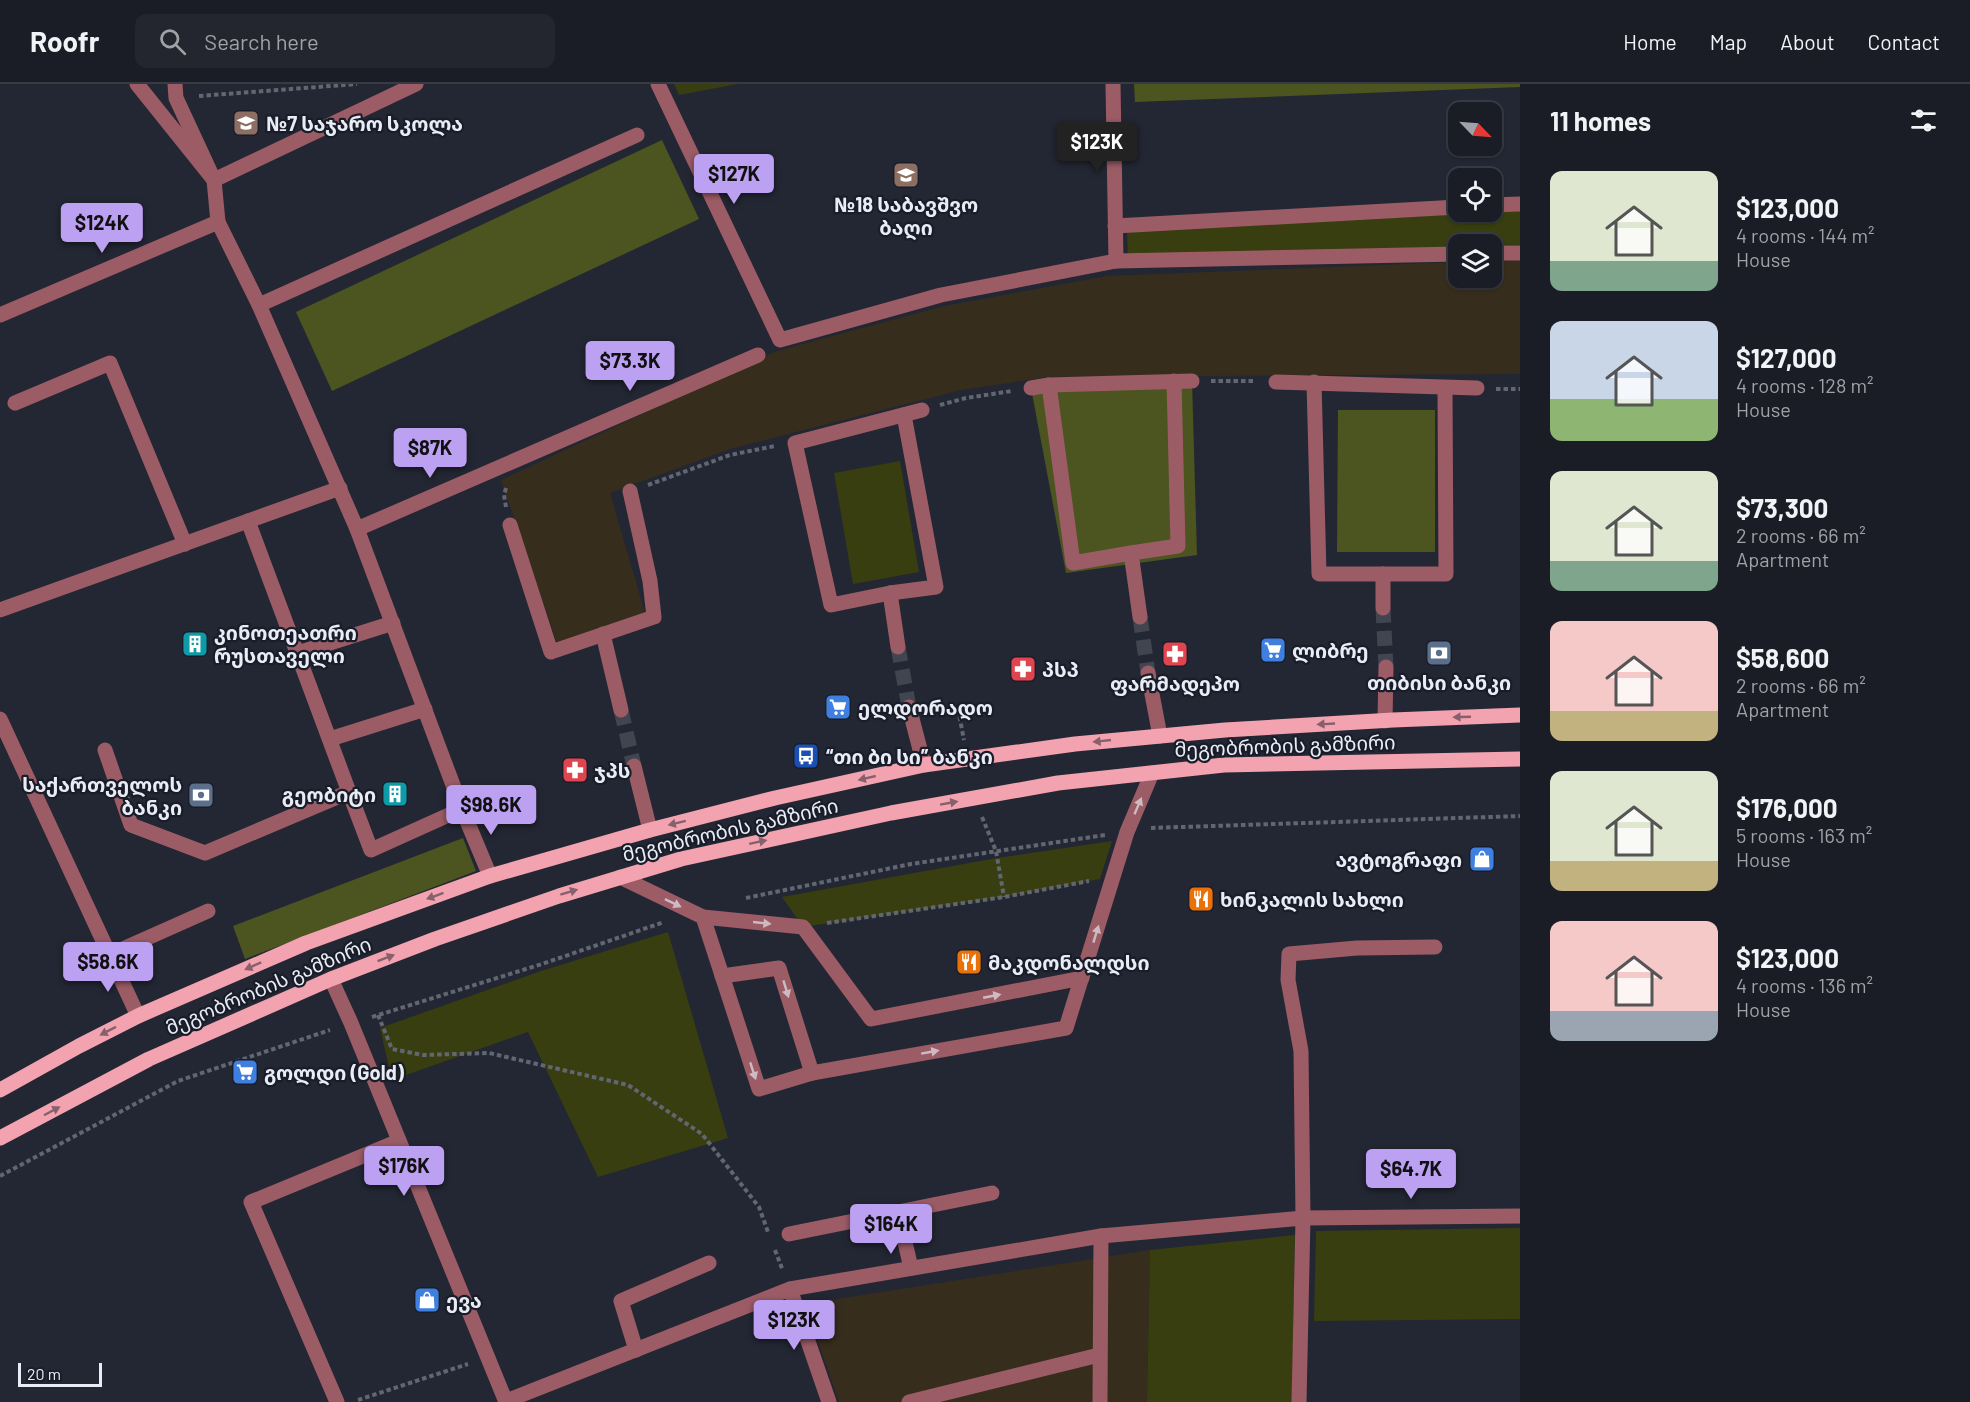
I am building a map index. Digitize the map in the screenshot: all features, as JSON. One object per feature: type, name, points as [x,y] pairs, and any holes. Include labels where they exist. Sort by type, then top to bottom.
[{"type":"main road","name":"მეგობრობის გამზირი","points":[[0,1090],[138,1016],[306,943],[490,876],[650,830],[775,798],[924,765],[1076,744],[1225,730],[1520,715]]},
{"type":"main road","name":"მეგობრობის გამზირი","points":[[0,1138],[149,1059],[331,979],[435,939],[559,896],[681,859],[891,813],[1058,783],[1224,765],[1520,759]]},
{"type":"street","points":[[137,84],[214,180]]},
{"type":"street","points":[[214,180],[416,84]]},
{"type":"street","points":[[658,84],[780,340],[941,295],[1116,261],[1448,254]]},
{"type":"street","points":[[1113,84],[1116,261]]},
{"type":"street","points":[[175,91],[214,180],[218,222],[259,305],[340,488],[462,809],[490,876]]},
{"type":"street","points":[[259,305],[637,135]]},
{"type":"street","points":[[1502,205],[1520,204]]},
{"type":"street","points":[[1115,226],[1448,208]]},
{"type":"street","points":[[0,315],[218,222]]},
{"type":"street","points":[[1502,253],[1520,253]]},
{"type":"street","points":[[357,529],[758,354]]},
{"type":"street","points":[[15,403],[110,363],[185,543]]},
{"type":"street","points":[[1049,385],[1073,563],[1178,546],[1174,381]]},
{"type":"street","points":[[1031,388],[1049,385],[1192,381]]},
{"type":"street","points":[[1276,382],[1477,388]]},
{"type":"street","points":[[1314,382],[1318,574],[1446,574],[1445,388]]},
{"type":"street","points":[[904,415],[936,587],[890,593],[831,605],[795,443],[922,410]]},
{"type":"street","points":[[0,610],[340,488]]},
{"type":"street","points":[[510,525],[551,652],[654,617],[650,581],[630,491]]},
{"type":"street","points":[[248,521],[371,850],[462,809]]},
{"type":"street","points":[[1131,553],[1140,617]]},
{"type":"street","points":[[1383,574],[1383,609]]},
{"type":"street","points":[[890,593],[898,647]]},
{"type":"street","points":[[298,653],[393,623]]},
{"type":"street","points":[[603,634],[621,710]]},
{"type":"street","points":[[1385,721],[1386,667]]},
{"type":"street","points":[[1148,673],[1160,736]]},
{"type":"street","points":[[909,707],[924,765]]},
{"type":"street","points":[[330,739],[424,709]]},
{"type":"street","points":[[0,719],[138,1016]]},
{"type":"street","points":[[105,750],[131,825],[205,853],[349,792]]},
{"type":"street","points":[[634,766],[650,830]]},
{"type":"street","points":[[699,915],[722,976],[759,1089],[812,1073],[1066,1028],[1127,832],[1152,773]]},
{"type":"street","points":[[620,877],[699,915],[803,927],[871,1019],[1082,978]]},
{"type":"street","points":[[109,955],[208,911]]},
{"type":"street","points":[[1299,1402],[1303,1218],[1301,1051],[1288,980],[1289,954],[1357,948],[1435,947]]},
{"type":"street","points":[[722,976],[779,968],[812,1073]]},
{"type":"street","points":[[331,979],[506,1402],[790,1289],[1101,1236],[1303,1218],[1520,1216]]},
{"type":"street","points":[[337,1402],[251,1202],[399,1141]]},
{"type":"street","points":[[789,1234],[992,1193]]},
{"type":"street","points":[[898,1212],[911,1268]]},
{"type":"street","points":[[1100,1402],[1101,1236]]},
{"type":"street","points":[[636,1350],[621,1301],[709,1263]]},
{"type":"street","points":[[790,1289],[829,1402]]},
{"type":"street","points":[[909,1402],[1099,1355]]},
{"type":"path","points":[[175,91],[357,84]]},
{"type":"path","points":[[1192,381],[1276,382]]},
{"type":"path","points":[[922,410],[966,398],[1031,388]]},
{"type":"path","points":[[630,491],[730,455],[795,443]]},
{"type":"path","points":[[510,525],[504,495],[516,460]]},
{"type":"path","points":[[1147,829],[1520,816]]},
{"type":"path","points":[[744,899],[911,864],[1127,832]]},
{"type":"path","points":[[997,858],[1004,897]]},
{"type":"path","points":[[803,927],[1113,878]]},
{"type":"path","points":[[0,1176],[178,1081],[351,1023],[699,915]]},
{"type":"path","points":[[378,1015],[392,1049],[423,1055],[489,1053],[628,1085],[702,1134],[759,1208],[770,1238]]},
{"type":"path","points":[[774,1248],[790,1289]]},
{"type":"path","points":[[352,1402],[488,1358]]},
{"type":"shaded area","points":[[1520,260],[1520,374],[1048,377],[961,390],[730,449],[610,493],[645,613],[557,643],[501,480],[777,351],[944,306],[1107,276],[1448,262],[1448,288],[1502,288],[1502,261]]},
{"type":"shaded area","points":[[1150,1250],[1147,1402],[839,1402],[805,1304]]},
{"type":"green space","points":[[674,84],[737,84],[679,95]]},
{"type":"green space","points":[[1134,84],[1520,84],[1520,87],[1135,102]]},
{"type":"green space","points":[[662,140],[699,219],[332,391],[296,312]]},
{"type":"green space","points":[[1520,211],[1520,245],[1502,245],[1502,234],[1448,234],[1448,247],[1128,257],[1127,232],[1448,215],[1448,222],[1502,222],[1502,212]]},
{"type":"green space","points":[[1192,381],[1197,555],[1066,573],[1031,388]]},
{"type":"green space","points":[[1338,410],[1435,410],[1435,552],[1337,552]]},
{"type":"green space","points":[[900,461],[919,572],[853,584],[834,473]]},
{"type":"green space","points":[[463,838],[476,871],[245,959],[233,926]]},
{"type":"green space","points":[[1112,841],[1100,879],[1004,897],[803,927],[782,897],[997,858]]},
{"type":"green space","points":[[668,932],[728,1138],[598,1177],[528,1032],[392,1080],[380,1028],[541,971]]},
{"type":"green space","points":[[1520,1228],[1520,1319],[1314,1321],[1316,1231]]},
{"type":"green space","points":[[1295,1235],[1292,1402],[1147,1402],[1150,1250]]},
{"type":"tunnel","points":[[1383,608],[1386,667]]},
{"type":"tunnel","points":[[1140,617],[1148,673]]},
{"type":"tunnel","points":[[898,647],[909,707]]},
{"type":"tunnel","points":[[621,710],[634,766]]},
{"type":"place","name":"№7 საჯარო სკოლა","points":[[246,123]]},
{"type":"place","name":"№18 საბავშვო ბაღი","points":[[906,175]]},
{"type":"place","name":"კინოთეათრი რუსთაველი","points":[[195,644]]},
{"type":"place","name":"ლიბრე","points":[[1273,650]]},
{"type":"place","name":"თიბისი ბანკი","points":[[1439,653]]},
{"type":"place","name":"ფარმადეპო","points":[[1175,654]]},
{"type":"place","name":"პსპ","points":[[1023,669]]},
{"type":"place","name":"ელდორადო","points":[[838,707]]},
{"type":"place","name":"“თი ბი სი” ბანკი","points":[[806,756]]},
{"type":"place","name":"ჯპს","points":[[575,770]]},
{"type":"place","name":"გეობიტი","points":[[395,794]]},
{"type":"place","name":"საქართველოს ბანკი","points":[[201,795]]},
{"type":"place","name":"ავტოგრაფი","points":[[1482,859]]},
{"type":"place","name":"ხინკალის სახლი","points":[[1201,899]]},
{"type":"place","name":"მაკდონალდსი","points":[[969,962]]},
{"type":"place","name":"გოლდი (Gold)","points":[[245,1072]]},
{"type":"place","name":"ევა","points":[[427,1300]]}]
